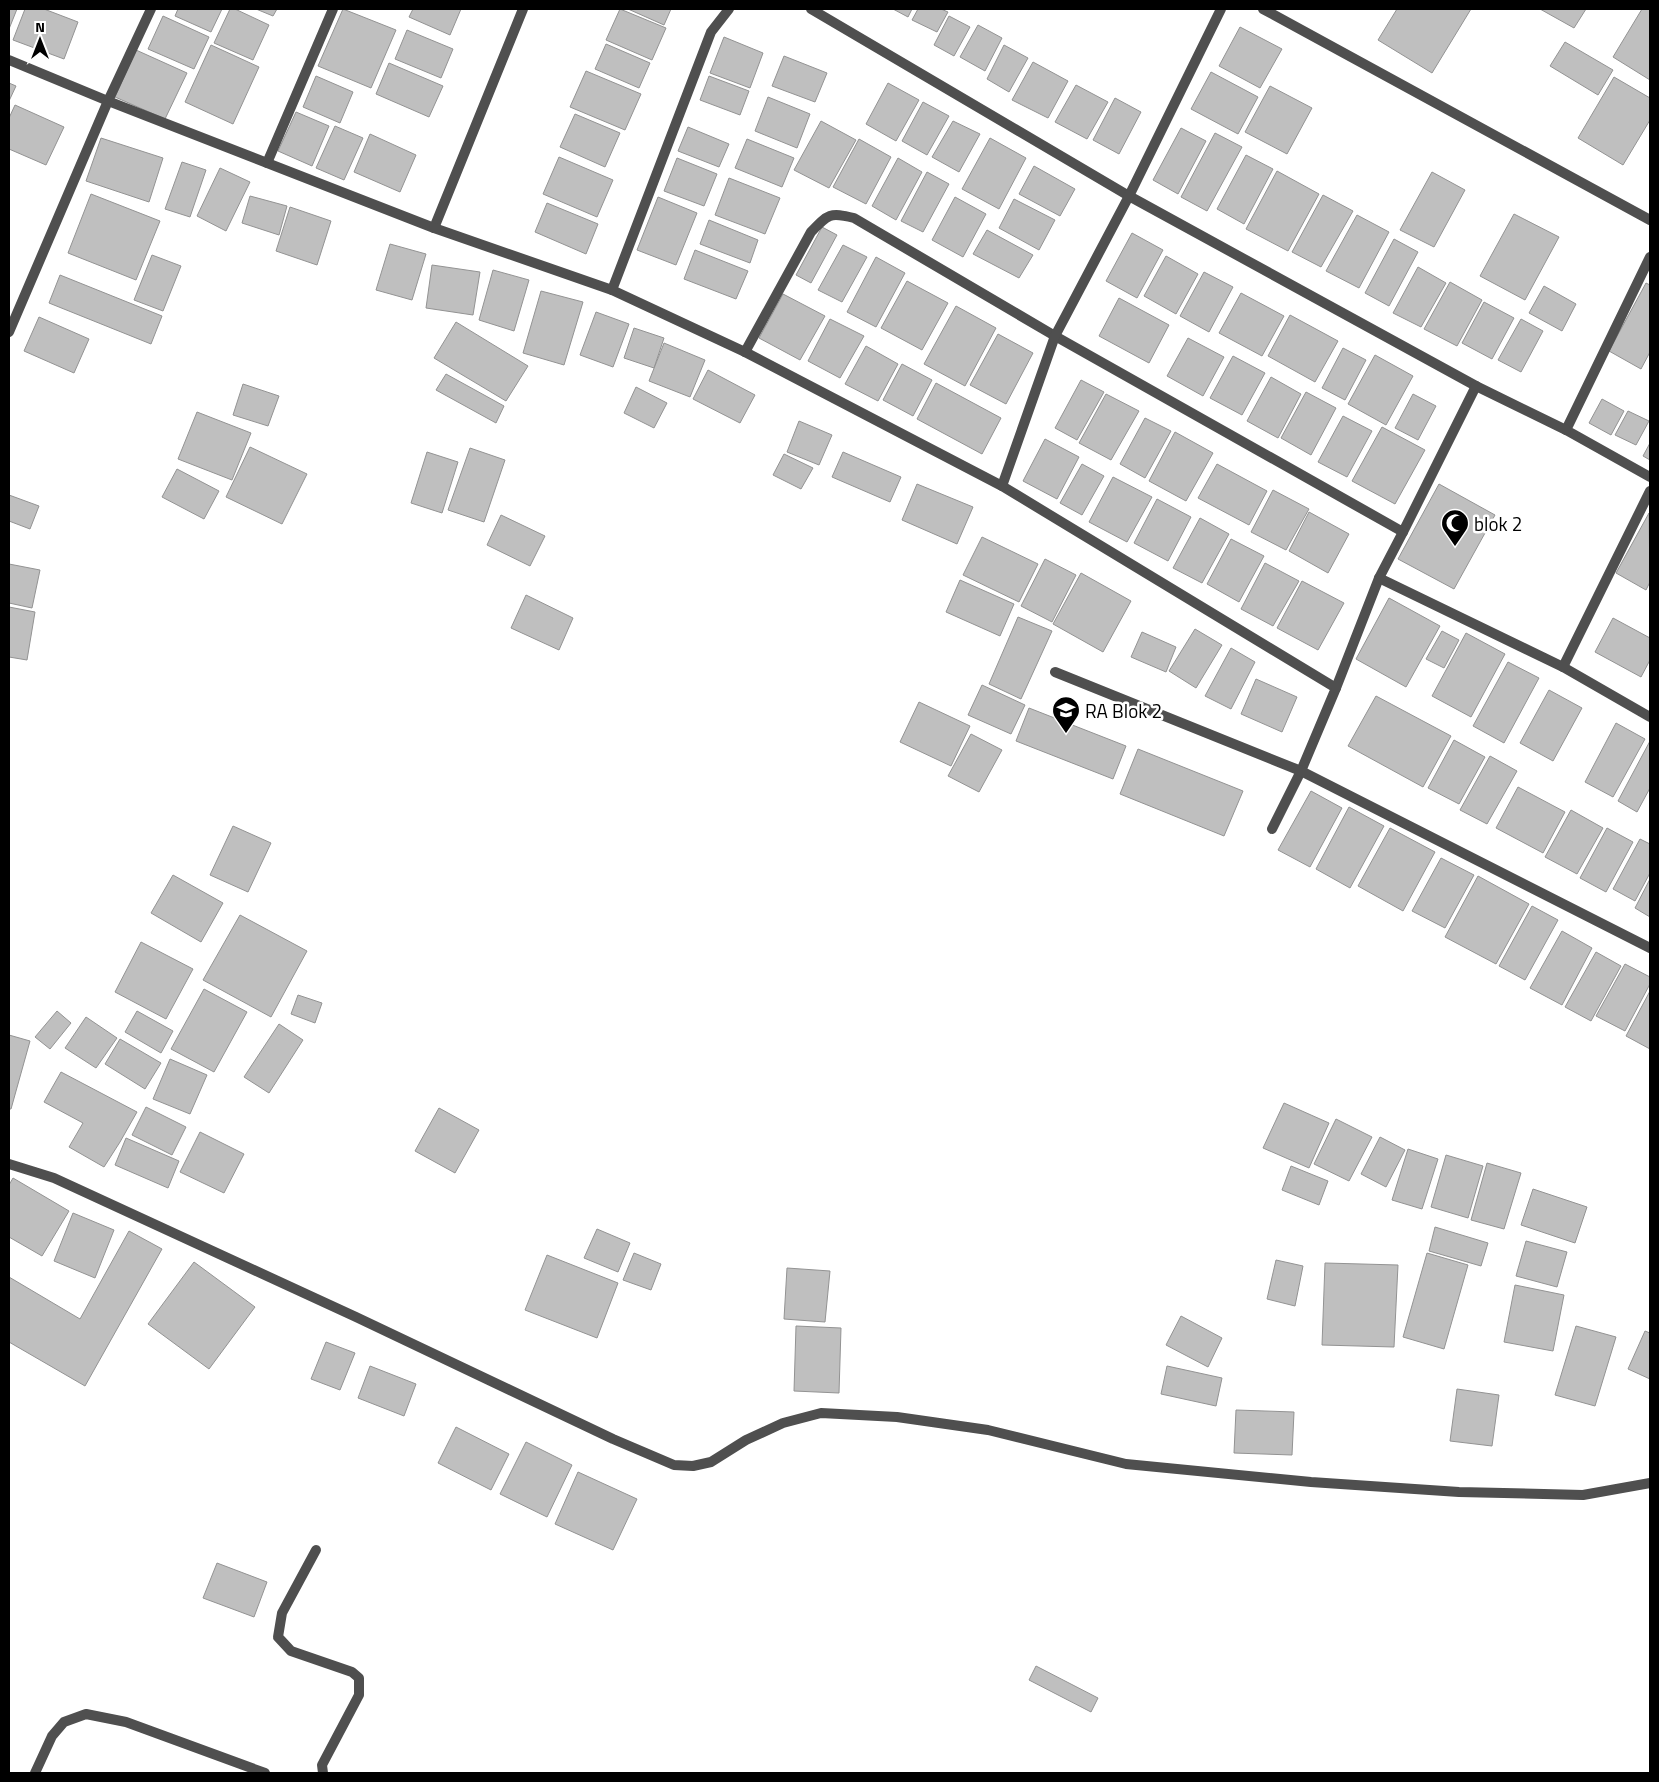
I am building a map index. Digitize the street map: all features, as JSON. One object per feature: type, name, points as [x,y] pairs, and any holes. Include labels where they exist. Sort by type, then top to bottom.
[{"type":"street","points":[[9,332],[108,101],[151,9]]},
{"type":"street","points":[[267,163],[332,9]]},
{"type":"street","points":[[434,228],[523,9]]},
{"type":"street","points":[[612,290],[711,32],[729,9]]},
{"type":"street","points":[[811,9],[1129,196],[1476,386],[1566,430],[1650,477]]},
{"type":"street","points":[[1002,486],[1055,336],[1129,196],[1221,9]]},
{"type":"street","points":[[1263,9],[1650,220]]},
{"type":"street","points":[[9,60],[108,101],[434,228],[612,290],[744,352],[1002,486],[1336,688]]},
{"type":"street","points":[[744,352],[811,232],[825,218],[837,213],[854,218],[1055,336],[1403,532]]},
{"type":"street","points":[[1566,430],[1650,257]]},
{"type":"street","points":[[1272,829],[1300,771],[1336,688],[1379,578],[1476,386]]},
{"type":"street","points":[[1563,667],[1650,490]]},
{"type":"street","points":[[1379,578],[1563,667],[1650,717]]},
{"type":"street","points":[[1055,672],[1300,771],[1650,948]]},
{"type":"street","points":[[9,1164],[54,1178],[356,1317],[613,1439],[674,1464],[693,1466],[711,1462],[746,1440],[783,1423],[821,1413],[897,1417],[988,1430],[1126,1464],[1311,1482],[1459,1492],[1583,1495],[1650,1483]]},
{"type":"street","points":[[316,1550],[282,1613],[278,1637],[291,1650],[352,1672],[359,1678],[359,1695],[322,1765],[323,1773]]},
{"type":"street","points":[[35,1773],[52,1736],[64,1722],[86,1714],[126,1722],[265,1773]]},
{"type":"building","points":[[9,9],[17,9],[9,29]]},
{"type":"building","points":[[25,9],[44,9],[78,22],[64,59],[13,40]]},
{"type":"building","points":[[178,9],[222,9],[211,32],[175,16]]},
{"type":"building","points":[[230,9],[235,9],[269,25],[253,60],[214,43]]},
{"type":"building","points":[[256,9],[277,9],[273,16]]},
{"type":"building","points":[[343,9],[396,30],[371,88],[318,66]]},
{"type":"building","points":[[413,9],[461,9],[450,35],[409,17]]},
{"type":"building","points":[[620,9],[666,28],[652,60],[606,40]]},
{"type":"building","points":[[628,9],[671,9],[664,25]]},
{"type":"building","points":[[893,9],[912,9],[908,17]]},
{"type":"building","points":[[918,9],[941,9],[948,12],[937,32],[912,20]]},
{"type":"building","points":[[1397,9],[1471,9],[1432,73],[1378,40]]},
{"type":"building","points":[[1540,9],[1586,9],[1574,28]]},
{"type":"building","points":[[1642,9],[1650,9],[1650,80],[1613,57]]},
{"type":"building","points":[[163,16],[209,37],[194,69],[148,49]]},
{"type":"building","points":[[949,16],[970,27],[954,56],[934,45]]},
{"type":"building","points":[[978,25],[1002,38],[985,71],[960,57]]},
{"type":"building","points":[[1240,27],[1282,49],[1260,88],[1219,66]]},
{"type":"building","points":[[407,30],[453,49],[441,78],[395,59]]},
{"type":"building","points":[[724,37],[763,53],[750,88],[710,73]]},
{"type":"building","points":[[1565,42],[1613,70],[1598,95],[1550,66]]},
{"type":"building","points":[[606,44],[650,63],[639,88],[595,69]]},
{"type":"building","points":[[211,45],[259,67],[233,124],[185,102]]},
{"type":"building","points":[[1004,45],[1028,58],[1009,92],[987,79]]},
{"type":"building","points":[[136,50],[187,73],[165,119],[115,97]]},
{"type":"building","points":[[784,56],[827,73],[815,102],[772,86]]},
{"type":"building","points":[[1033,62],[1068,81],[1048,118],[1012,100]]},
{"type":"building","points":[[389,63],[443,86],[429,117],[376,94]]},
{"type":"building","points":[[586,71],[641,94],[625,130],[570,107]]},
{"type":"building","points":[[1211,72],[1258,97],[1238,134],[1191,109]]},
{"type":"building","points":[[316,76],[353,92],[340,123],[303,107]]},
{"type":"building","points":[[709,76],[749,91],[740,115],[700,100]]},
{"type":"building","points":[[1614,77],[1650,98],[1650,120],[1623,165],[1578,138]]},
{"type":"building","points":[[9,83],[16,86],[9,101]]},
{"type":"building","points":[[888,83],[919,100],[896,141],[866,124]]},
{"type":"building","points":[[1076,85],[1108,102],[1087,139],[1055,122]]},
{"type":"building","points":[[1270,86],[1312,108],[1287,154],[1245,132]]},
{"type":"building","points":[[768,97],[810,114],[797,148],[755,131]]},
{"type":"building","points":[[1115,98],[1141,112],[1119,154],[1093,140]]},
{"type":"building","points":[[923,102],[949,116],[927,155],[902,141]]},
{"type":"building","points":[[15,105],[64,127],[46,165],[9,149],[9,118]]},
{"type":"building","points":[[296,112],[329,126],[312,166],[278,151]]},
{"type":"building","points":[[575,114],[620,133],[605,167],[560,147]]},
{"type":"building","points":[[821,121],[856,140],[829,188],[794,170]]},
{"type":"building","points":[[953,121],[980,134],[959,172],[932,157]]},
{"type":"building","points":[[335,126],[363,138],[344,180],[316,168]]},
{"type":"building","points":[[688,127],[729,144],[719,167],[678,151]]},
{"type":"building","points":[[1181,128],[1206,141],[1178,194],[1153,180]]},
{"type":"building","points":[[1215,133],[1242,147],[1207,211],[1181,197]]},
{"type":"building","points":[[370,134],[416,155],[400,192],[354,172]]},
{"type":"building","points":[[101,138],[163,158],[149,202],[86,181]]},
{"type":"building","points":[[990,138],[1026,158],[999,209],[962,189]]},
{"type":"building","points":[[747,139],[794,158],[782,187],[735,168]]},
{"type":"building","points":[[859,139],[891,157],[866,204],[833,187]]},
{"type":"building","points":[[1246,155],[1273,169],[1244,224],[1217,209]]},
{"type":"building","points":[[559,157],[613,180],[597,217],[543,194]]},
{"type":"building","points":[[677,158],[717,174],[704,206],[664,191]]},
{"type":"building","points":[[898,158],[922,172],[896,220],[872,206]]},
{"type":"building","points":[[182,162],[206,170],[190,217],[165,209]]},
{"type":"building","points":[[1034,166],[1075,189],[1060,216],[1019,194]]},
{"type":"building","points":[[220,168],[250,182],[226,231],[197,216]]},
{"type":"building","points":[[1277,171],[1319,194],[1288,251],[1246,229]]},
{"type":"building","points":[[927,172],[949,184],[923,232],[901,221]]},
{"type":"building","points":[[1432,172],[1465,190],[1434,247],[1400,230]]},
{"type":"building","points":[[729,178],[780,198],[765,234],[715,215]]},
{"type":"building","points":[[91,194],[160,221],[136,280],[68,253]]},
{"type":"building","points":[[1323,195],[1353,211],[1321,267],[1292,252]]},
{"type":"building","points":[[250,196],[287,206],[279,235],[242,223]]},
{"type":"building","points":[[658,197],[697,213],[676,265],[637,250]]},
{"type":"building","points":[[955,197],[986,214],[963,257],[932,240]]},
{"type":"building","points":[[1014,199],[1055,220],[1039,250],[999,228]]},
{"type":"building","points":[[547,203],[598,224],[586,254],[535,232]]},
{"type":"building","points":[[290,207],[331,221],[317,265],[276,251]]},
{"type":"building","points":[[1514,214],[1559,237],[1525,300],[1480,276]]},
{"type":"building","points":[[1357,215],[1389,232],[1359,288],[1326,271]]},
{"type":"building","points":[[709,220],[758,240],[750,263],[700,244]]},
{"type":"building","points":[[822,227],[837,235],[811,283],[796,275]]},
{"type":"building","points":[[987,230],[1033,255],[1019,278],[973,254]]},
{"type":"building","points":[[1132,233],[1163,250],[1137,298],[1106,281]]},
{"type":"building","points":[[1394,239],[1418,252],[1389,306],[1365,293]]},
{"type":"building","points":[[390,244],[426,254],[412,300],[376,290]]},
{"type":"building","points":[[843,245],[867,257],[842,302],[818,290]]},
{"type":"building","points":[[695,250],[748,271],[736,299],[684,279]]},
{"type":"building","points":[[152,255],[181,266],[163,311],[134,300]]},
{"type":"building","points":[[1166,256],[1198,274],[1176,314],[1144,296]]},
{"type":"building","points":[[876,257],[905,273],[876,327],[847,312]]},
{"type":"building","points":[[432,265],[480,272],[473,315],[426,308]]},
{"type":"building","points":[[1418,267],[1446,283],[1421,327],[1393,313]]},
{"type":"building","points":[[493,270],[529,280],[514,331],[479,320]]},
{"type":"building","points":[[1204,272],[1233,287],[1209,332],[1180,316]]},
{"type":"building","points":[[60,275],[162,316],[151,344],[49,303]]},
{"type":"building","points":[[907,281],[948,303],[922,350],[881,328]]},
{"type":"building","points":[[1450,282],[1482,300],[1457,346],[1424,329]]},
{"type":"building","points":[[1646,283],[1650,285],[1650,352],[1641,369],[1609,351]]},
{"type":"building","points":[[1544,286],[1576,304],[1562,331],[1529,313]]},
{"type":"building","points":[[541,291],[583,302],[564,365],[523,353]]},
{"type":"building","points":[[1241,293],[1284,316],[1262,356],[1219,333]]},
{"type":"building","points":[[783,294],[825,316],[800,360],[759,338]]},
{"type":"building","points":[[1119,298],[1169,325],[1149,363],[1099,336]]},
{"type":"building","points":[[1484,302],[1514,318],[1492,359],[1462,343]]},
{"type":"building","points":[[956,306],[996,328],[965,386],[924,364]]},
{"type":"building","points":[[596,312],[629,324],[613,367],[580,355]]},
{"type":"building","points":[[1290,315],[1338,341],[1315,382],[1268,356]]},
{"type":"building","points":[[39,317],[89,339],[74,373],[24,351]]},
{"type":"building","points":[[830,319],[864,336],[840,378],[808,361]]},
{"type":"building","points":[[1521,319],[1543,331],[1521,372],[1498,360]]},
{"type":"building","points":[[456,322],[528,366],[506,401],[434,358]]},
{"type":"building","points":[[634,328],[664,338],[654,368],[624,358]]},
{"type":"building","points":[[998,334],[1033,353],[1006,404],[970,385]]},
{"type":"building","points":[[1188,338],[1224,357],[1203,396],[1167,376]]},
{"type":"building","points":[[664,343],[705,360],[690,397],[649,381]]},
{"type":"building","points":[[866,346],[898,364],[878,401],[845,384]]},
{"type":"building","points":[[1343,348],[1366,360],[1345,400],[1322,388]]},
{"type":"building","points":[[1375,355],[1413,376],[1386,425],[1348,404]]},
{"type":"building","points":[[1233,356],[1265,373],[1242,415],[1210,398]]},
{"type":"building","points":[[902,364],[932,380],[913,416],[883,400]]},
{"type":"building","points":[[708,370],[755,395],[740,423],[693,399]]},
{"type":"building","points":[[446,374],[504,406],[496,423],[436,390]]},
{"type":"building","points":[[1271,377],[1301,394],[1278,438],[1247,421]]},
{"type":"building","points":[[1081,380],[1104,392],[1077,440],[1055,428]]},
{"type":"building","points":[[936,383],[1001,418],[982,454],[917,419]]},
{"type":"building","points":[[243,384],[279,396],[268,426],[233,415]]},
{"type":"building","points":[[636,387],[667,403],[654,428],[624,413]]},
{"type":"building","points":[[1306,392],[1336,408],[1311,455],[1281,438]]},
{"type":"building","points":[[1106,394],[1139,411],[1111,460],[1079,443]]},
{"type":"building","points":[[1413,394],[1436,406],[1418,440],[1395,428]]},
{"type":"building","points":[[1602,399],[1624,411],[1611,435],[1589,423]]},
{"type":"building","points":[[1628,411],[1649,421],[1636,445],[1615,435]]},
{"type":"building","points":[[197,412],[251,433],[232,480],[178,459]]},
{"type":"building","points":[[1343,416],[1372,431],[1347,477],[1318,462]]},
{"type":"building","points":[[1145,418],[1171,431],[1145,478],[1120,464]]},
{"type":"building","points":[[799,421],[832,435],[819,465],[787,452]]},
{"type":"building","points":[[1382,427],[1425,450],[1395,504],[1352,481]]},
{"type":"building","points":[[1175,432],[1213,453],[1186,501],[1149,481]]},
{"type":"building","points":[[1045,439],[1079,457],[1057,499],[1023,481]]},
{"type":"building","points":[[1650,443],[1650,460],[1643,456]]},
{"type":"building","points":[[250,447],[307,474],[282,524],[226,497]]},
{"type":"building","points":[[470,448],[505,460],[484,522],[448,510]]},
{"type":"building","points":[[427,452],[458,462],[442,513],[411,503]]},
{"type":"building","points":[[843,452],[901,477],[890,502],[832,477]]},
{"type":"building","points":[[784,454],[813,468],[801,489],[773,475]]},
{"type":"building","points":[[1082,464],[1104,476],[1082,515],[1060,503]]},
{"type":"building","points":[[1217,464],[1267,491],[1249,525],[1198,498]]},
{"type":"building","points":[[177,469],[219,491],[204,519],[162,497]]},
{"type":"building","points":[[1113,477],[1152,497],[1127,542],[1089,522]]},
{"type":"building","points":[[917,484],[973,507],[957,544],[902,520]]},
{"type":"building","points":[[1439,484],[1495,515],[1454,589],[1398,559]]},
{"type":"building","points":[[1273,490],[1309,509],[1286,550],[1251,532]]},
{"type":"building","points":[[9,495],[39,506],[30,529],[9,521]]},
{"type":"building","points":[[1157,499],[1191,517],[1168,561],[1134,543]]},
{"type":"building","points":[[1309,512],[1349,534],[1328,573],[1289,551]]},
{"type":"building","points":[[1649,513],[1650,582],[1646,590],[1616,573]]},
{"type":"building","points":[[501,515],[545,536],[530,566],[487,545]]},
{"type":"building","points":[[1200,518],[1229,534],[1202,583],[1173,568]]},
{"type":"building","points":[[982,537],[1038,564],[1019,602],[963,575]]},
{"type":"building","points":[[1231,539],[1264,556],[1239,602],[1207,584]]},
{"type":"building","points":[[1045,559],[1076,575],[1052,622],[1021,606]]},
{"type":"building","points":[[1265,563],[1299,581],[1273,626],[1241,609]]},
{"type":"building","points":[[9,564],[40,570],[32,608],[9,603]]},
{"type":"building","points":[[1081,573],[1131,601],[1103,652],[1053,624]]},
{"type":"building","points":[[960,580],[1014,604],[1000,636],[946,612]]},
{"type":"building","points":[[1302,581],[1344,603],[1318,650],[1277,628]]},
{"type":"building","points":[[526,595],[573,618],[559,650],[511,628]]},
{"type":"building","points":[[1389,598],[1440,626],[1406,687],[1356,659]]},
{"type":"building","points":[[9,607],[35,612],[27,660],[9,657]]},
{"type":"building","points":[[1018,617],[1052,631],[1021,699],[989,684]]},
{"type":"building","points":[[1613,618],[1650,638],[1650,660],[1641,677],[1595,652]]},
{"type":"building","points":[[1195,629],[1222,645],[1196,688],[1169,671]]},
{"type":"building","points":[[1442,631],[1459,640],[1444,668],[1426,659]]},
{"type":"building","points":[[1142,632],[1176,647],[1166,672],[1131,657]]},
{"type":"building","points":[[1466,633],[1505,654],[1471,717],[1432,696]]},
{"type":"building","points":[[1231,648],[1255,662],[1231,709],[1205,696]]},
{"type":"building","points":[[1508,662],[1539,678],[1504,743],[1473,726]]},
{"type":"building","points":[[1256,679],[1297,697],[1282,732],[1241,714]]},
{"type":"building","points":[[982,685],[1025,705],[1011,734],[968,715]]},
{"type":"building","points":[[1549,690],[1582,708],[1553,761],[1520,743]]},
{"type":"building","points":[[1376,696],[1451,736],[1423,787],[1348,746]]},
{"type":"building","points":[[919,702],[970,726],[951,766],[900,742]]},
{"type":"building","points":[[1029,708],[1126,746],[1113,779],[1016,741]]},
{"type":"building","points":[[1616,723],[1645,739],[1613,797],[1585,782]]},
{"type":"building","points":[[971,734],[1002,750],[979,792],[948,776]]},
{"type":"building","points":[[1454,740],[1485,757],[1459,804],[1428,788]]},
{"type":"building","points":[[1650,741],[1650,788],[1637,812],[1618,801]]},
{"type":"building","points":[[1138,749],[1243,791],[1224,836],[1120,794]]},
{"type":"building","points":[[1490,756],[1517,771],[1487,824],[1460,810]]},
{"type":"building","points":[[1518,787],[1565,812],[1543,853],[1496,828]]},
{"type":"building","points":[[1311,791],[1342,808],[1310,867],[1278,850]]},
{"type":"building","points":[[1349,807],[1384,826],[1350,888],[1316,869]]},
{"type":"building","points":[[1571,810],[1603,828],[1577,874],[1545,857]]},
{"type":"building","points":[[233,826],[271,843],[248,892],[210,875]]},
{"type":"building","points":[[1390,828],[1435,852],[1403,911],[1358,886]]},
{"type":"building","points":[[1607,828],[1633,842],[1606,892],[1580,878]]},
{"type":"building","points":[[1640,839],[1650,844],[1650,873],[1635,901],[1613,889]]},
{"type":"building","points":[[1441,858],[1474,875],[1445,928],[1412,911]]},
{"type":"building","points":[[173,875],[223,903],[201,942],[151,913]]},
{"type":"building","points":[[1478,876],[1529,904],[1496,964],[1445,937]]},
{"type":"building","points":[[1650,879],[1650,917],[1635,908]]},
{"type":"building","points":[[1532,906],[1558,920],[1525,980],[1499,966]]},
{"type":"building","points":[[240,915],[307,951],[271,1017],[203,980]]},
{"type":"building","points":[[1562,931],[1592,948],[1562,1005],[1530,988]]},
{"type":"building","points":[[141,942],[193,969],[166,1019],[115,992]]},
{"type":"building","points":[[1596,952],[1621,966],[1591,1021],[1565,1007]]},
{"type":"building","points":[[1625,964],[1650,977],[1650,984],[1625,1031],[1596,1016]]},
{"type":"building","points":[[204,989],[247,1012],[214,1072],[171,1049]]},
{"type":"building","points":[[1650,991],[1650,1049],[1626,1036]]},
{"type":"building","points":[[298,995],[322,1003],[315,1023],[291,1014]]},
{"type":"building","points":[[57,1011],[71,1023],[50,1049],[35,1037]]},
{"type":"building","points":[[137,1011],[173,1031],[161,1053],[125,1032]]},
{"type":"building","points":[[86,1017],[117,1038],[96,1068],[65,1048]]},
{"type":"building","points":[[279,1024],[303,1040],[269,1093],[244,1077]]},
{"type":"building","points":[[9,1035],[30,1041],[11,1109],[9,1109]]},
{"type":"building","points":[[120,1039],[161,1063],[145,1089],[105,1064]]},
{"type":"building","points":[[170,1059],[207,1075],[190,1114],[153,1099]]},
{"type":"building","points":[[61,1072],[137,1112],[104,1167],[69,1147],[83,1123],[44,1102]]},
{"type":"building","points":[[1284,1103],[1329,1123],[1309,1168],[1263,1148]]},
{"type":"building","points":[[146,1107],[186,1127],[172,1155],[132,1135]]},
{"type":"building","points":[[439,1108],[479,1130],[455,1173],[415,1151]]},
{"type":"building","points":[[1336,1119],[1372,1137],[1349,1181],[1314,1164]]},
{"type":"building","points":[[200,1132],[244,1154],[224,1193],[180,1172]]},
{"type":"building","points":[[1380,1137],[1405,1150],[1386,1187],[1361,1174]]},
{"type":"building","points":[[126,1138],[179,1161],[168,1188],[115,1165]]},
{"type":"building","points":[[1408,1149],[1438,1159],[1422,1209],[1392,1200]]},
{"type":"building","points":[[1446,1155],[1483,1166],[1468,1218],[1431,1207]]},
{"type":"building","points":[[1487,1163],[1521,1173],[1504,1229],[1471,1220]]},
{"type":"building","points":[[1291,1166],[1328,1181],[1319,1205],[1282,1190]]},
{"type":"building","points":[[13,1178],[69,1211],[42,1256],[9,1237],[9,1185]]},
{"type":"building","points":[[1533,1189],[1587,1207],[1575,1243],[1521,1225]]},
{"type":"building","points":[[73,1213],[114,1230],[95,1278],[54,1261]]},
{"type":"building","points":[[1435,1227],[1488,1243],[1481,1266],[1429,1251]]},
{"type":"building","points":[[597,1229],[630,1243],[618,1272],[584,1258]]},
{"type":"building","points":[[129,1231],[162,1249],[85,1386],[9,1342],[9,1277],[80,1319]]},
{"type":"building","points":[[1526,1241],[1567,1252],[1557,1287],[1516,1276]]},
{"type":"building","points":[[634,1253],[661,1264],[651,1290],[623,1280]]},
{"type":"building","points":[[1427,1253],[1468,1265],[1444,1349],[1403,1337]]},
{"type":"building","points":[[547,1255],[618,1283],[597,1338],[525,1310]]},
{"type":"building","points":[[1276,1260],[1303,1266],[1295,1306],[1267,1299]]},
{"type":"building","points":[[194,1262],[255,1307],[209,1369],[148,1324]]},
{"type":"building","points":[[1325,1263],[1398,1265],[1394,1347],[1322,1345]]},
{"type":"building","points":[[787,1268],[830,1271],[825,1322],[784,1319]]},
{"type":"building","points":[[1515,1285],[1564,1295],[1553,1351],[1504,1342]]},
{"type":"building","points":[[1181,1316],[1222,1338],[1208,1367],[1166,1345]]},
{"type":"building","points":[[796,1326],[841,1328],[839,1393],[794,1391]]},
{"type":"building","points":[[1576,1326],[1616,1337],[1595,1406],[1555,1395]]},
{"type":"building","points":[[1645,1331],[1650,1333],[1650,1379],[1628,1369]]},
{"type":"building","points":[[326,1342],[355,1353],[340,1390],[311,1379]]},
{"type":"building","points":[[370,1366],[416,1384],[404,1416],[358,1398]]},
{"type":"building","points":[[1167,1366],[1222,1378],[1216,1406],[1161,1394]]},
{"type":"building","points":[[1457,1389],[1499,1395],[1492,1446],[1450,1441]]},
{"type":"building","points":[[1236,1410],[1294,1412],[1292,1455],[1234,1453]]},
{"type":"building","points":[[456,1427],[509,1454],[491,1490],[438,1463]]},
{"type":"building","points":[[526,1442],[572,1465],[547,1517],[500,1494]]},
{"type":"building","points":[[578,1472],[637,1499],[613,1550],[555,1524]]},
{"type":"building","points":[[217,1563],[267,1582],[254,1617],[203,1598]]},
{"type":"building","points":[[1036,1666],[1098,1698],[1091,1712],[1029,1680]]},
{"type":"place","name":"blok 2","points":[[1455,547]]},
{"type":"place","name":"RA Blok 2","points":[[1066,734]]}]
